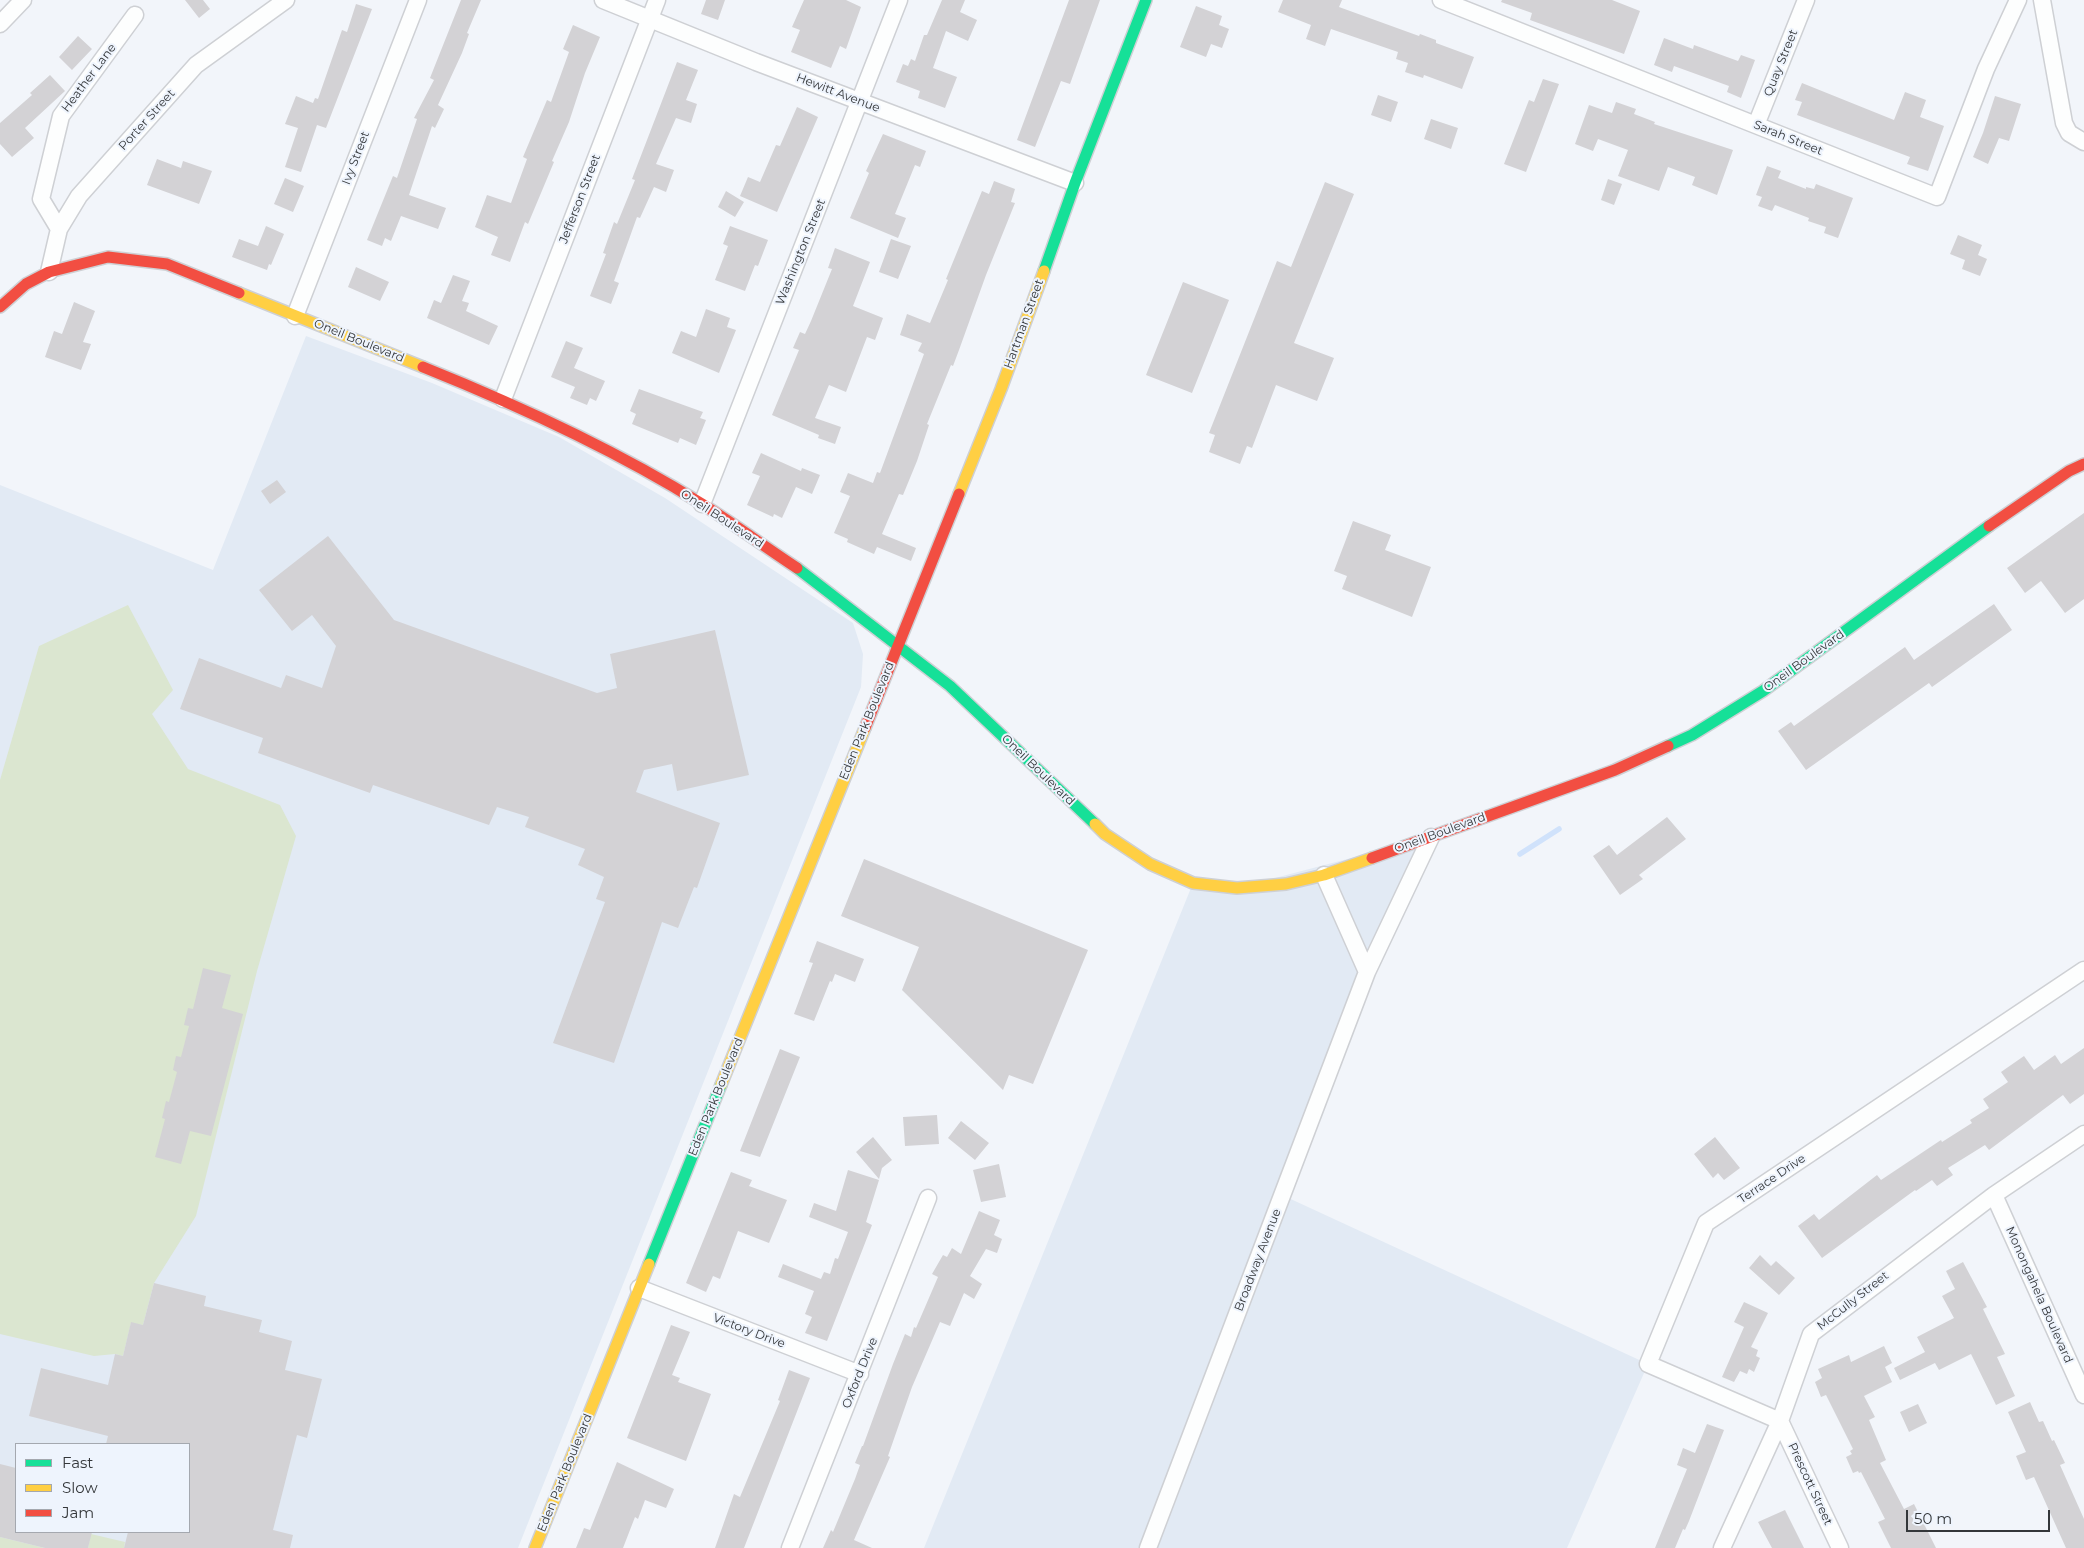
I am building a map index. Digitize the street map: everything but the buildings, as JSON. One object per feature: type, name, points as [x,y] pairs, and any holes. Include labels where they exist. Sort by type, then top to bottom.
[{"type":"street","points":[[0,24],[23,0]]},
{"type":"street","name":"Porter Street","points":[[49,272],[59,229],[79,196],[196,65],[286,0]]},
{"type":"street","name":"Ivy Street","points":[[295,316],[418,0]]},
{"type":"street","name":"Hewitt Avenue","points":[[603,0],[1074,183]]},
{"type":"street","name":"Jefferson Street","points":[[503,399],[657,0]]},
{"type":"street","name":"Washington Street","points":[[702,504],[899,0]]},
{"type":"street","name":"Hartman Street","points":[[898,646],[1001,389],[1074,183],[1146,0]]},
{"type":"street","name":"Sarah Street","points":[[1440,0],[1937,197],[1986,69],[2018,0]]},
{"type":"street","name":"Quay Street","points":[[1756,125],[1806,0]]},
{"type":"street","points":[[2042,0],[2064,123],[2069,133],[2084,142]]},
{"type":"street","name":"Heather Lane","points":[[59,229],[41,199],[61,116],[135,15]]},
{"type":"street","name":"Oneil Boulevard","points":[[0,307],[26,284],[49,272],[108,257],[167,264],[503,399],[604,448],[702,504],[800,570],[950,686],[1105,834],[1150,864],[1193,883],[1237,888],[1286,884],[1324,874],[1615,770],[1692,736],[1763,691],[2019,504],[2069,471],[2084,464]]},
{"type":"street","name":"Eden Park Boulevard","points":[[535,1548],[898,646]]},
{"type":"street","name":"Broadway Avenue","points":[[1148,1548],[1367,972],[1431,837]]},
{"type":"street","points":[[1324,874],[1367,972]]},
{"type":"street","name":"Terrace Drive","points":[[1780,1421],[1648,1364],[1706,1223],[2084,970]]},
{"type":"street","name":"McCully Street","points":[[1722,1548],[1780,1421],[1812,1334],[1994,1195],[2084,1134]]},
{"type":"street","name":"Monongahela Boulevard","points":[[1994,1195],[2084,1395]]},
{"type":"street","name":"Oxford Drive","points":[[790,1548],[928,1198]]},
{"type":"street","name":"Victory Drive","points":[[639,1288],[860,1374]]},
{"type":"street","name":"Prescott Street","points":[[1780,1421],[1840,1548]]},
{"type":"shaded area","points":[[306,336],[432,383],[559,437],[665,498],[853,623],[863,654],[861,687],[518,1548],[0,1548],[0,485],[213,570]]},
{"type":"shaded area","points":[[1431,837],[1282,1195],[1648,1364],[1567,1548],[924,1548],[1193,883],[1237,888]]},
{"type":"green space","points":[[128,605],[173,690],[152,714],[188,769],[280,805],[296,836],[257,971],[196,1216],[154,1283],[143,1325],[131,1323],[123,1356],[115,1354],[94,1356],[0,1334],[0,780],[39,646]]},
{"type":"green space","points":[[91,1534],[125,1542],[124,1548],[88,1548]]},
{"type":"green space","points":[[0,1537],[45,1548],[0,1548]]},
{"type":"waterway","points":[[1520,854],[1559,829]]},
{"type":"traffic: fast","points":[[1044,271],[1075,183],[1146,0]]},
{"type":"traffic: fast","points":[[1668,746],[1692,735],[1763,691],[1989,526]]},
{"type":"traffic: fast","points":[[797,568],[950,686],[1095,824]]},
{"type":"traffic: fast","points":[[649,1264],[721,1085]]},
{"type":"traffic: slow","points":[[959,494],[1001,389],[1044,271]]},
{"type":"traffic: slow","points":[[239,293],[423,367]]},
{"type":"traffic: slow","points":[[721,1085],[865,728]]},
{"type":"traffic: slow","points":[[1095,824],[1105,834],[1150,864],[1193,883],[1237,888],[1286,884],[1324,875],[1372,858]]},
{"type":"traffic: slow","points":[[535,1548],[649,1264]]},
{"type":"traffic: jam","points":[[0,307],[26,284],[49,272],[108,257],[167,264],[239,293]]},
{"type":"traffic: jam","points":[[423,367],[566,429],[635,465],[726,519],[797,568]]},
{"type":"traffic: jam","points":[[1989,526],[2069,471],[2084,464]]},
{"type":"traffic: jam","points":[[865,728],[959,494]]},
{"type":"traffic: jam","points":[[1372,858],[1615,770],[1668,746]]}]
